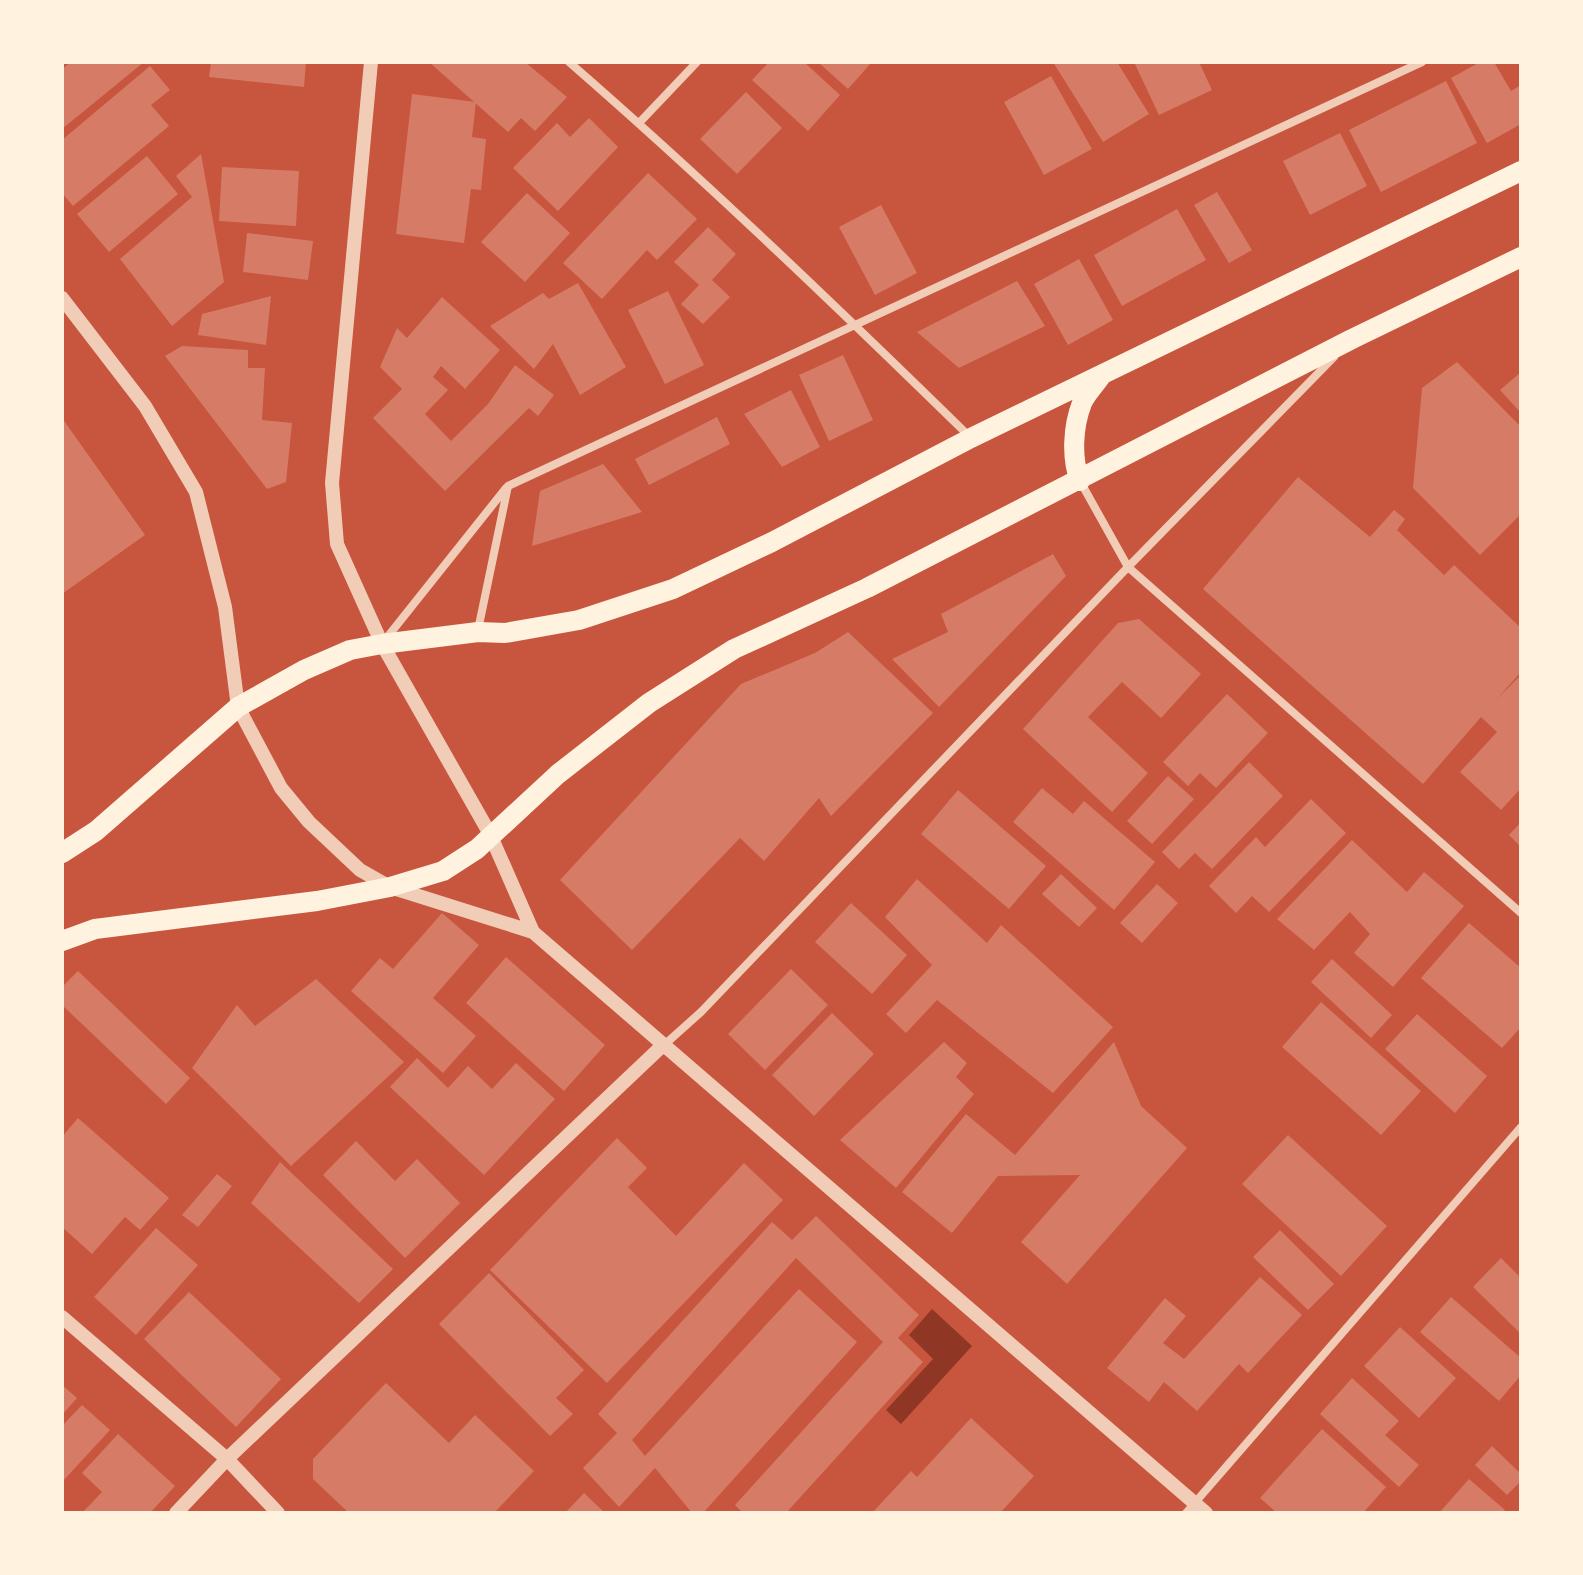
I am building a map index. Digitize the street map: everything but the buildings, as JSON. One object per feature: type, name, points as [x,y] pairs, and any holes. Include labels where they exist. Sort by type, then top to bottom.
[{"type":"main road","points":[[62,853],[96,831],[238,707],[304,670],[350,650],[382,644],[478,632],[505,633],[579,620],[673,589],[772,542],[971,438],[1521,171]]},
{"type":"main road","points":[[62,941],[95,929],[265,909],[390,887],[443,871],[477,849],[558,774],[649,703],[734,649],[867,588],[1352,339],[1521,257]]},
{"type":"main road","points":[[1080,481],[1075,469],[1074,451],[1078,421],[1083,402],[1103,374]]},
{"type":"street","points":[[371,62],[332,483],[337,544],[382,644],[490,834],[533,932]]},
{"type":"street","points":[[569,62],[856,325],[971,438]]},
{"type":"street","points":[[639,123],[697,62]]},
{"type":"street","points":[[382,644],[508,486],[1422,62]]},
{"type":"street","points":[[62,298],[145,406],[196,492],[225,607],[238,707],[281,788],[309,822],[360,870],[390,887],[533,932],[1195,1510],[1521,1127]]},
{"type":"street","points":[[176,1513],[227,1459],[701,1012],[1128,567],[1352,339]]},
{"type":"street","points":[[1080,481],[1128,567],[1521,913]]},
{"type":"street","points":[[478,632],[508,486]]},
{"type":"street","points":[[62,1317],[227,1459],[278,1513]]},
{"type":"shaded area","points":[[932,1309],[972,1346],[901,1424],[886,1410],[933,1359],[909,1335]]}]
